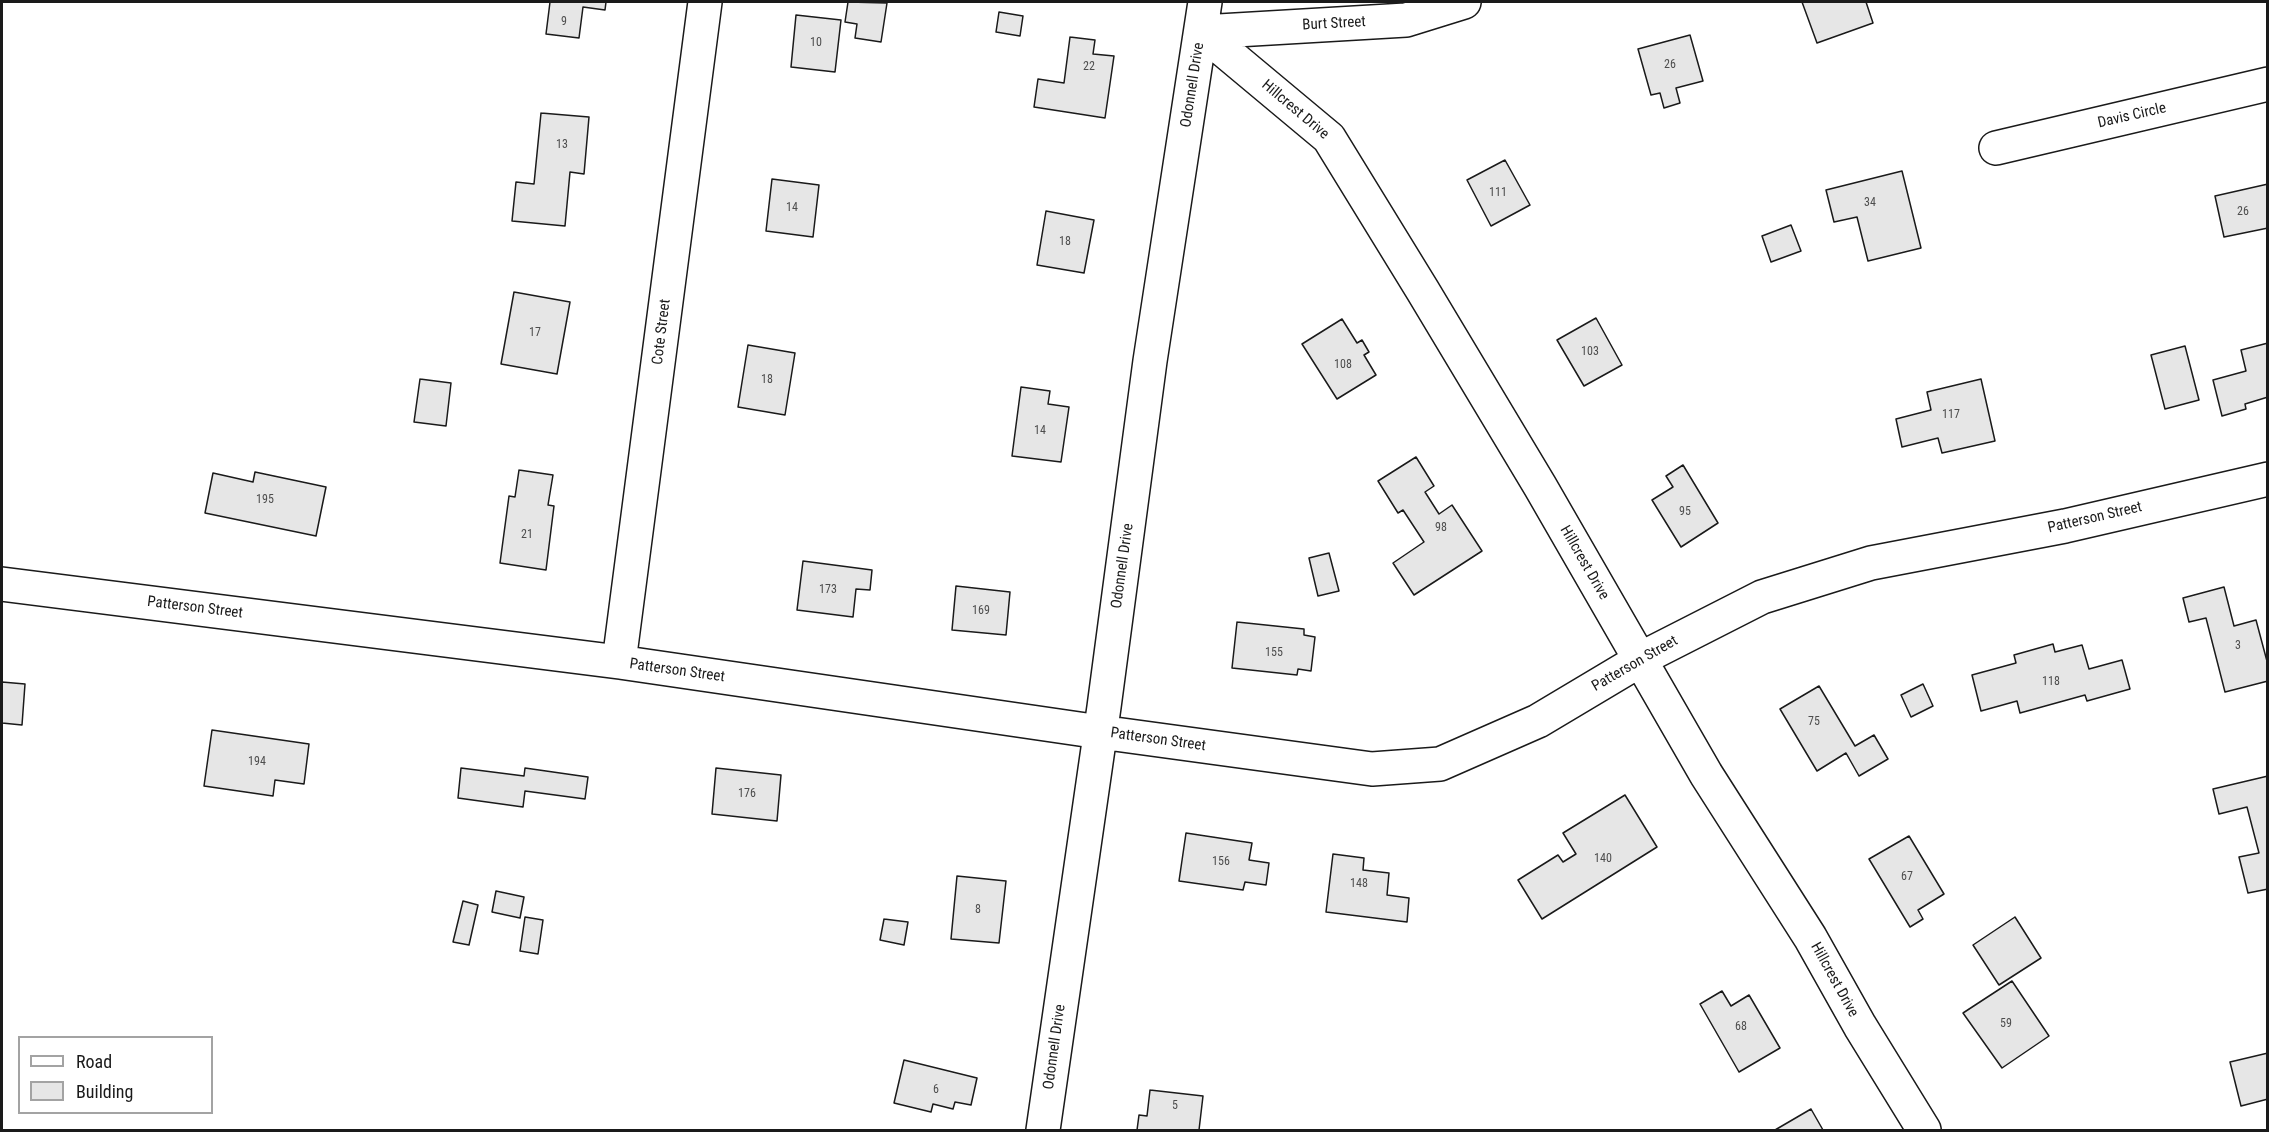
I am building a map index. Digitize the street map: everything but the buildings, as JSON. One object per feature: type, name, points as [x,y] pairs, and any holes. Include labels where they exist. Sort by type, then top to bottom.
[{"type":"street","name":"Cote Street","points":[[619,662],[705,2]]},
{"type":"street","name":"Burt Street","points":[[1203,17],[1406,20],[1464,2]]},
{"type":"street","name":"Hillcrest Drive","points":[[1203,17],[1329,138],[1472,373],[1706,774],[1810,937],[1860,1026],[1924,1131]]},
{"type":"street","name":"Odonnell Drive","points":[[1043,1131],[1150,361],[1203,17]]},
{"type":"street","name":"Davis Circle","points":[[1996,148],[2268,84]]},
{"type":"street","name":"Patterson Street","points":[[2,584],[619,662],[1372,769],[1440,764],[1538,721],[1641,660],[1762,597],[1871,563],[2065,526],[2268,478]]}]
